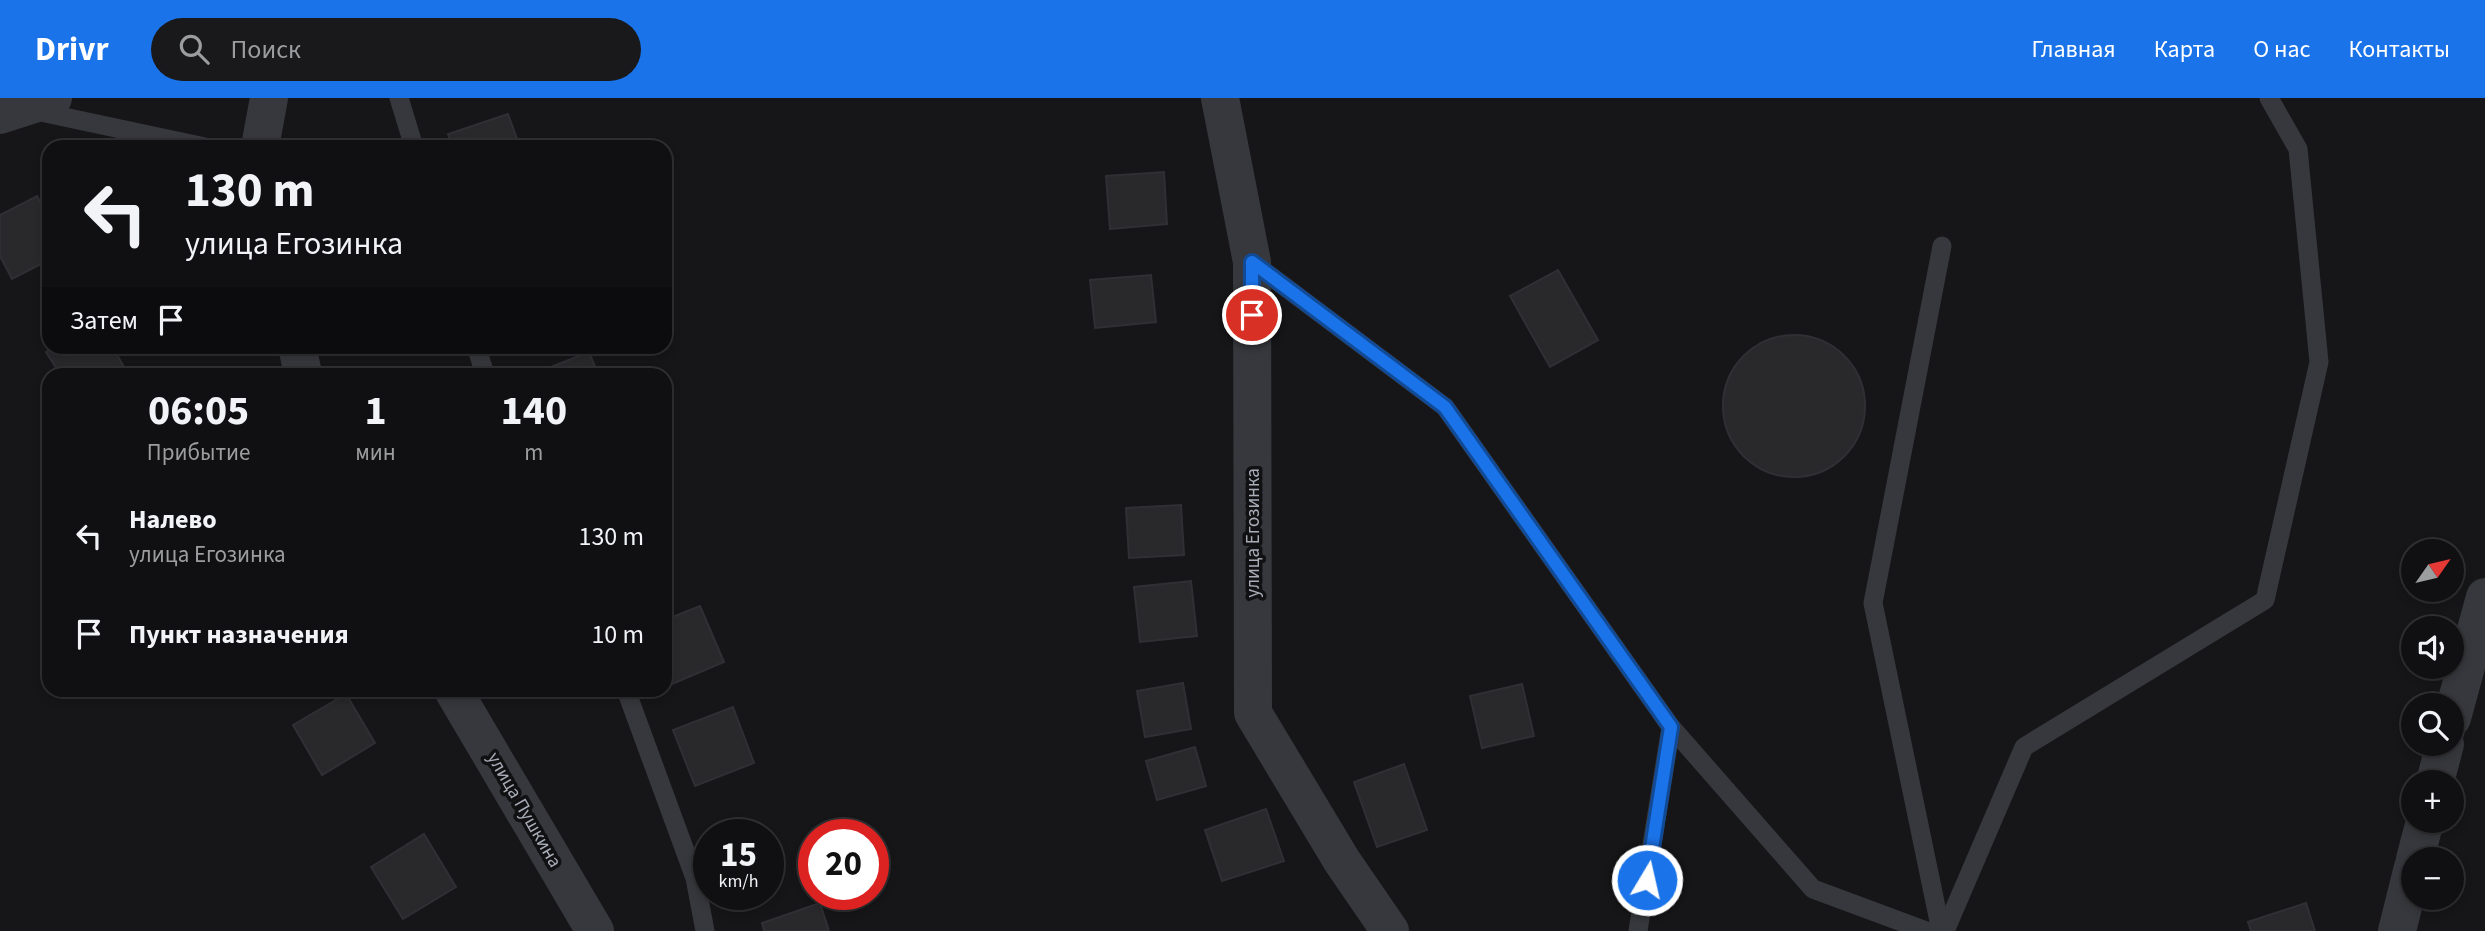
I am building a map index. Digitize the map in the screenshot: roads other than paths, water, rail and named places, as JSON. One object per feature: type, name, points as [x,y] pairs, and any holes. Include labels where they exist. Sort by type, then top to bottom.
[{"type":"street","points":[[261,140],[269,98]]},
{"type":"street","name":"улица Егозинка","points":[[1220,98],[1252,262],[1253,713],[1342,861],[1390,931]]},
{"type":"street","points":[[2459,693],[2485,597]]},
{"type":"street","name":"улица Пушкина","points":[[457,697],[595,931]]},
{"type":"street","points":[[2397,931],[2402,910]]},
{"type":"lane","points":[[399,98],[412,140]]},
{"type":"lane","points":[[1943,931],[2024,747],[2265,600],[2319,362],[2298,149],[2269,98]]},
{"type":"lane","points":[[26,107],[174,140]]},
{"type":"lane","points":[[1942,246],[1873,603],[1943,931]]},
{"type":"lane","points":[[1252,262],[1445,407],[1671,727],[1813,889],[1926,931]]},
{"type":"lane","points":[[628,697],[695,878],[705,931]]},
{"type":"lane","points":[[1638,931],[1671,727]]}]
